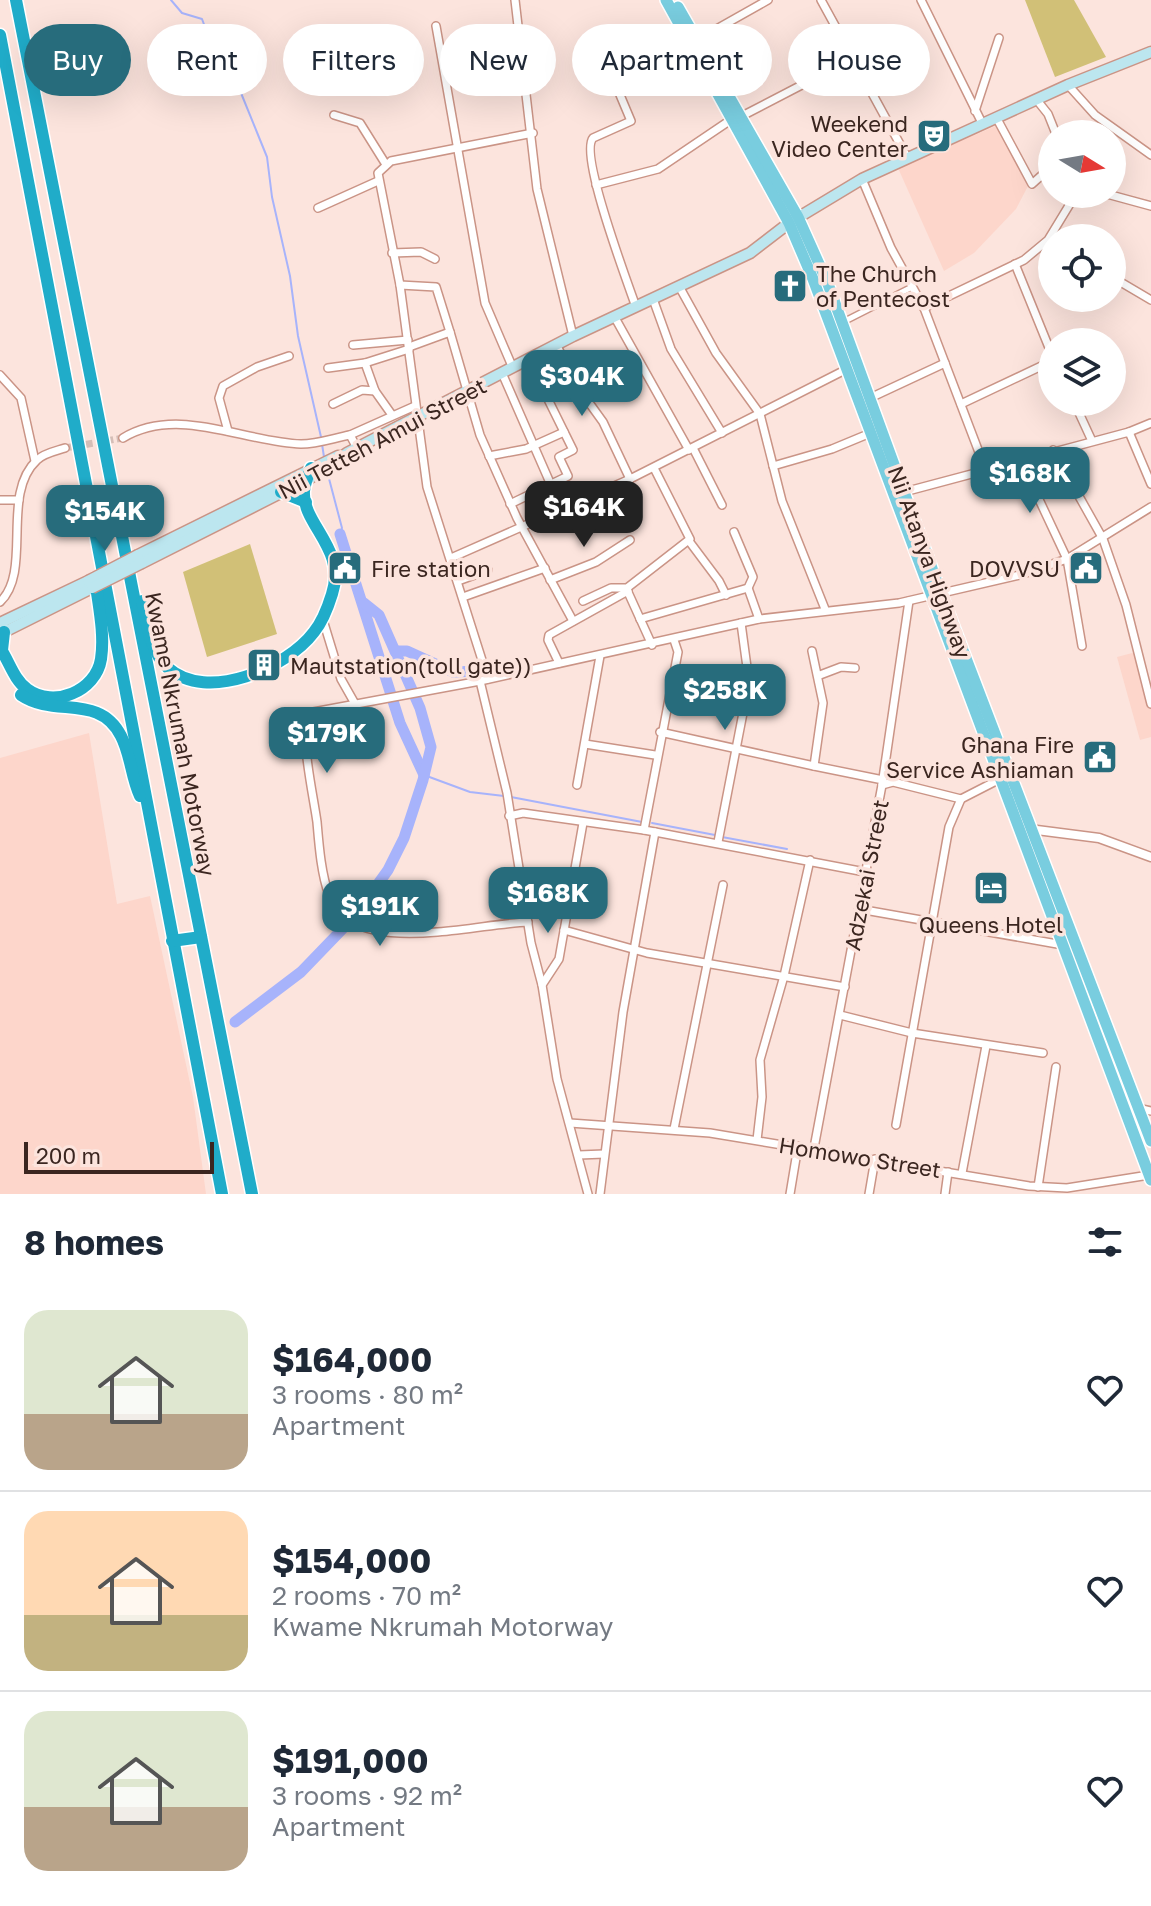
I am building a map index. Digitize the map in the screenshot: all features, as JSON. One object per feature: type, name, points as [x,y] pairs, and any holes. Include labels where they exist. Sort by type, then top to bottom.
[{"type":"highway","name":"Kwame Nkrumah Motorway","points":[[16,0],[252,1194]]},
{"type":"highway","name":"Kwame Nkrumah Motorway","points":[[0,35],[222,1194]]},
{"type":"highway","points":[[106,463],[117,492],[151,637],[170,670],[188,680],[207,684],[235,680],[281,659],[304,643],[323,620],[334,589],[333,556],[306,502],[309,473]]},
{"type":"highway","points":[[1,653],[19,681],[39,695],[61,696],[79,691],[99,669],[102,635],[84,468]]},
{"type":"highway","points":[[281,492],[306,502]]},
{"type":"highway","points":[[1,630],[1,653],[15,688],[29,699],[47,705],[84,707],[108,718],[123,739],[136,787],[149,813]]},
{"type":"highway","points":[[172,941],[201,937]]},
{"type":"main road","points":[[666,0],[737,117]]},
{"type":"main road","name":"Nii Atanya Highway","points":[[674,0],[688,24]]},
{"type":"main road","name":"Nii Tetteh Amui Street","points":[[1,630],[281,492],[309,473],[556,344],[750,253],[794,220],[862,179],[1036,99],[1151,52]]},
{"type":"main road","name":"Nii Atanya Highway","points":[[726,96],[794,220],[843,322],[904,492],[935,594],[1034,829],[1151,1141]]},
{"type":"main road","points":[[794,220],[1150,1178]]},
{"type":"main road","points":[[140,559],[309,473]]},
{"type":"street","points":[[515,0],[533,133],[537,189],[573,336]]},
{"type":"street","points":[[725,24],[768,0]]},
{"type":"street","points":[[821,0],[907,157]]},
{"type":"street","points":[[921,0],[982,123]]},
{"type":"street","points":[[436,26],[459,149],[465,205],[485,303],[532,447],[551,485]]},
{"type":"street","points":[[975,111],[999,38]]},
{"type":"street","points":[[1068,85],[1095,115],[1151,155]]},
{"type":"street","points":[[596,185],[658,169],[737,117],[788,92]]},
{"type":"street","points":[[620,96],[631,121],[589,141],[596,185],[636,307]]},
{"type":"street","points":[[1036,99],[1050,120]]},
{"type":"street","points":[[334,115],[360,123],[385,163]]},
{"type":"street","points":[[996,117],[1032,184],[1038,179]]},
{"type":"street","points":[[533,133],[385,163],[378,173],[378,181],[400,285],[427,487],[463,597],[484,680],[508,796],[509,816],[557,1079],[588,1194]]},
{"type":"street","points":[[862,179],[891,248],[924,308],[985,468]]},
{"type":"street","points":[[318,208],[378,181]]},
{"type":"street","points":[[1126,199],[1151,206]]},
{"type":"street","points":[[924,308],[1015,264],[1038,249]]},
{"type":"street","points":[[392,253],[421,252],[435,259]]},
{"type":"street","points":[[1015,264],[1040,328]]},
{"type":"street","points":[[400,285],[436,287],[469,391],[476,426],[510,504],[573,621]]},
{"type":"street","points":[[1126,285],[1151,300]]},
{"type":"street","points":[[843,322],[912,287]]},
{"type":"street","points":[[680,288],[716,353],[760,414],[788,517],[825,609]]},
{"type":"street","points":[[653,299],[671,349],[722,433]]},
{"type":"street","points":[[614,316],[722,505]]},
{"type":"street","points":[[328,368],[365,363],[450,332]]},
{"type":"street","points":[[556,344],[577,386],[603,422],[630,479]]},
{"type":"street","points":[[353,345],[409,345]]},
{"type":"street","points":[[228,431],[219,398],[223,386],[257,367],[289,356]]},
{"type":"street","points":[[365,363],[375,391],[392,415]]},
{"type":"street","points":[[870,398],[945,363]]},
{"type":"street","points":[[961,404],[1038,365]]},
{"type":"street","points":[[451,558],[523,529],[654,468],[847,369]]},
{"type":"street","points":[[0,375],[12,383],[21,398],[35,461]]},
{"type":"street","points":[[510,504],[568,476],[559,457],[573,450],[537,377]]},
{"type":"street","points":[[333,404],[362,390],[375,391]]},
{"type":"street","points":[[123,438],[157,425],[228,431],[304,444],[350,435],[415,406]]},
{"type":"street","points":[[1080,416],[1092,441]]},
{"type":"street","points":[[904,492],[1129,432],[1151,423]]},
{"type":"street","points":[[489,456],[532,447],[564,432]]},
{"type":"street","points":[[773,466],[832,449],[873,432]]},
{"type":"street","points":[[1129,432],[1151,484]]},
{"type":"street","points":[[350,435],[352,451]]},
{"type":"street","points":[[0,602],[12,585],[19,500],[25,479],[35,461],[65,448]]},
{"type":"street","points":[[1053,450],[1103,539],[1126,605],[1151,704]]},
{"type":"street","points":[[1020,459],[1067,559],[1082,646]]},
{"type":"street","points":[[654,468],[690,536],[689,541],[726,595]]},
{"type":"street","points":[[0,500],[19,500]]},
{"type":"street","points":[[528,922],[463,926],[418,935],[371,929],[340,913],[329,894],[317,828],[306,721],[312,710],[484,680],[759,619],[909,601],[1020,575],[1067,559],[1151,507]]},
{"type":"street","points":[[640,619],[748,588],[754,579],[734,532]]},
{"type":"street","points":[[550,580],[596,562],[630,540]]},
{"type":"street","points":[[559,663],[548,640],[549,635],[627,590],[689,541]]},
{"type":"street","points":[[463,597],[545,568]]},
{"type":"street","points":[[458,581],[488,570]]},
{"type":"street","points":[[583,601],[611,588],[627,590]]},
{"type":"street","points":[[748,588],[759,619]]},
{"type":"street","points":[[627,590],[652,645]]},
{"type":"street","name":"Adzekai Street","points":[[814,1148],[883,783],[909,601]]},
{"type":"street","points":[[323,620],[341,679],[354,702]]},
{"type":"street","points":[[718,842],[749,682],[741,623]]},
{"type":"street","points":[[644,830],[655,755],[678,652],[674,640]]},
{"type":"street","points":[[812,651],[820,675],[823,703],[814,766]]},
{"type":"street","points":[[577,785],[600,656]]},
{"type":"street","points":[[820,675],[841,667],[855,668]]},
{"type":"street","points":[[660,732],[961,799],[1000,779]]},
{"type":"street","points":[[585,744],[655,755]]},
{"type":"street","points":[[896,1125],[929,924],[945,845],[961,799]]},
{"type":"street","points":[[509,816],[523,813],[644,830],[865,872]]},
{"type":"street","points":[[542,985],[559,959],[583,823]]},
{"type":"street","points":[[1020,828],[1099,838],[1151,857]]},
{"type":"street","points":[[600,1194],[633,948],[655,832]]},
{"type":"street","points":[[757,1140],[762,1097],[760,1060],[784,976],[810,860]]},
{"type":"street","points":[[674,1129],[723,885]]},
{"type":"street","points":[[859,909],[929,924],[1063,945]]},
{"type":"street","points":[[564,930],[706,963],[845,987]]},
{"type":"street","points":[[840,1015],[912,1033],[1043,1053]]},
{"type":"street","points":[[962,1173],[986,1046]]},
{"type":"street","points":[[1038,1187],[1056,1067]]},
{"type":"street","points":[[1138,1108],[1151,1111]]},
{"type":"street","name":"Homowo Street","points":[[570,1123],[674,1129],[814,1148],[962,1173],[1028,1190],[1150,1178]]},
{"type":"street","points":[[790,1194],[798,1146]]},
{"type":"street","points":[[579,1155],[604,1154]]},
{"type":"street","points":[[869,1194],[875,1159]]},
{"type":"street","points":[[945,1194],[948,1172]]},
{"type":"street","points":[[1105,1194],[1107,1183]]},
{"type":"shaded area","points":[[1025,0],[1074,0],[1106,57],[1055,77]]},
{"type":"shaded area","points":[[998,125],[1028,186],[1016,209],[974,253],[944,271],[898,168]]},
{"type":"shaded area","points":[[250,544],[277,634],[207,657],[183,572]]},
{"type":"shaded area","points":[[1136,652],[1151,709],[1151,737],[1140,740],[1117,657]]},
{"type":"shaded area","points":[[89,733],[117,904],[150,896],[193,1097],[206,1194],[0,1194],[0,758]]},
{"type":"waterway","points":[[171,0],[182,13],[202,19],[221,70],[241,93],[267,157],[298,336],[321,437]]},
{"type":"waterway","points":[[322,444],[324,457]]},
{"type":"waterway","points":[[327,471],[342,528],[340,534]]},
{"type":"waterway","points":[[340,534],[400,723],[424,775]]},
{"type":"waterway","points":[[235,1022],[301,972],[355,916],[388,870],[404,838],[423,780],[431,747],[420,708],[379,615],[364,603]]},
{"type":"waterway","points":[[396,651],[407,651],[453,672],[480,671]]},
{"type":"waterway","points":[[424,775],[470,792],[504,796]]},
{"type":"waterway","points":[[511,797],[642,822]]},
{"type":"waterway","points":[[652,823],[715,835]]},
{"type":"waterway","points":[[722,837],[787,849]]},
{"type":"tunnel","points":[[65,448],[123,438]]},
{"type":"place","name":"Weekend Video Center","points":[[934,136]]},
{"type":"place","name":"The Church of Pentecost","points":[[790,286]]},
{"type":"place","name":"Fire station","points":[[345,568]]},
{"type":"place","name":"DOVVSU","points":[[1086,568]]},
{"type":"place","name":"Mautstation(toll gate))","points":[[264,665]]},
{"type":"place","name":"Ghana Fire Service Ashiaman","points":[[1100,757]]},
{"type":"place","name":"Queens Hotel","points":[[991,888]]}]
